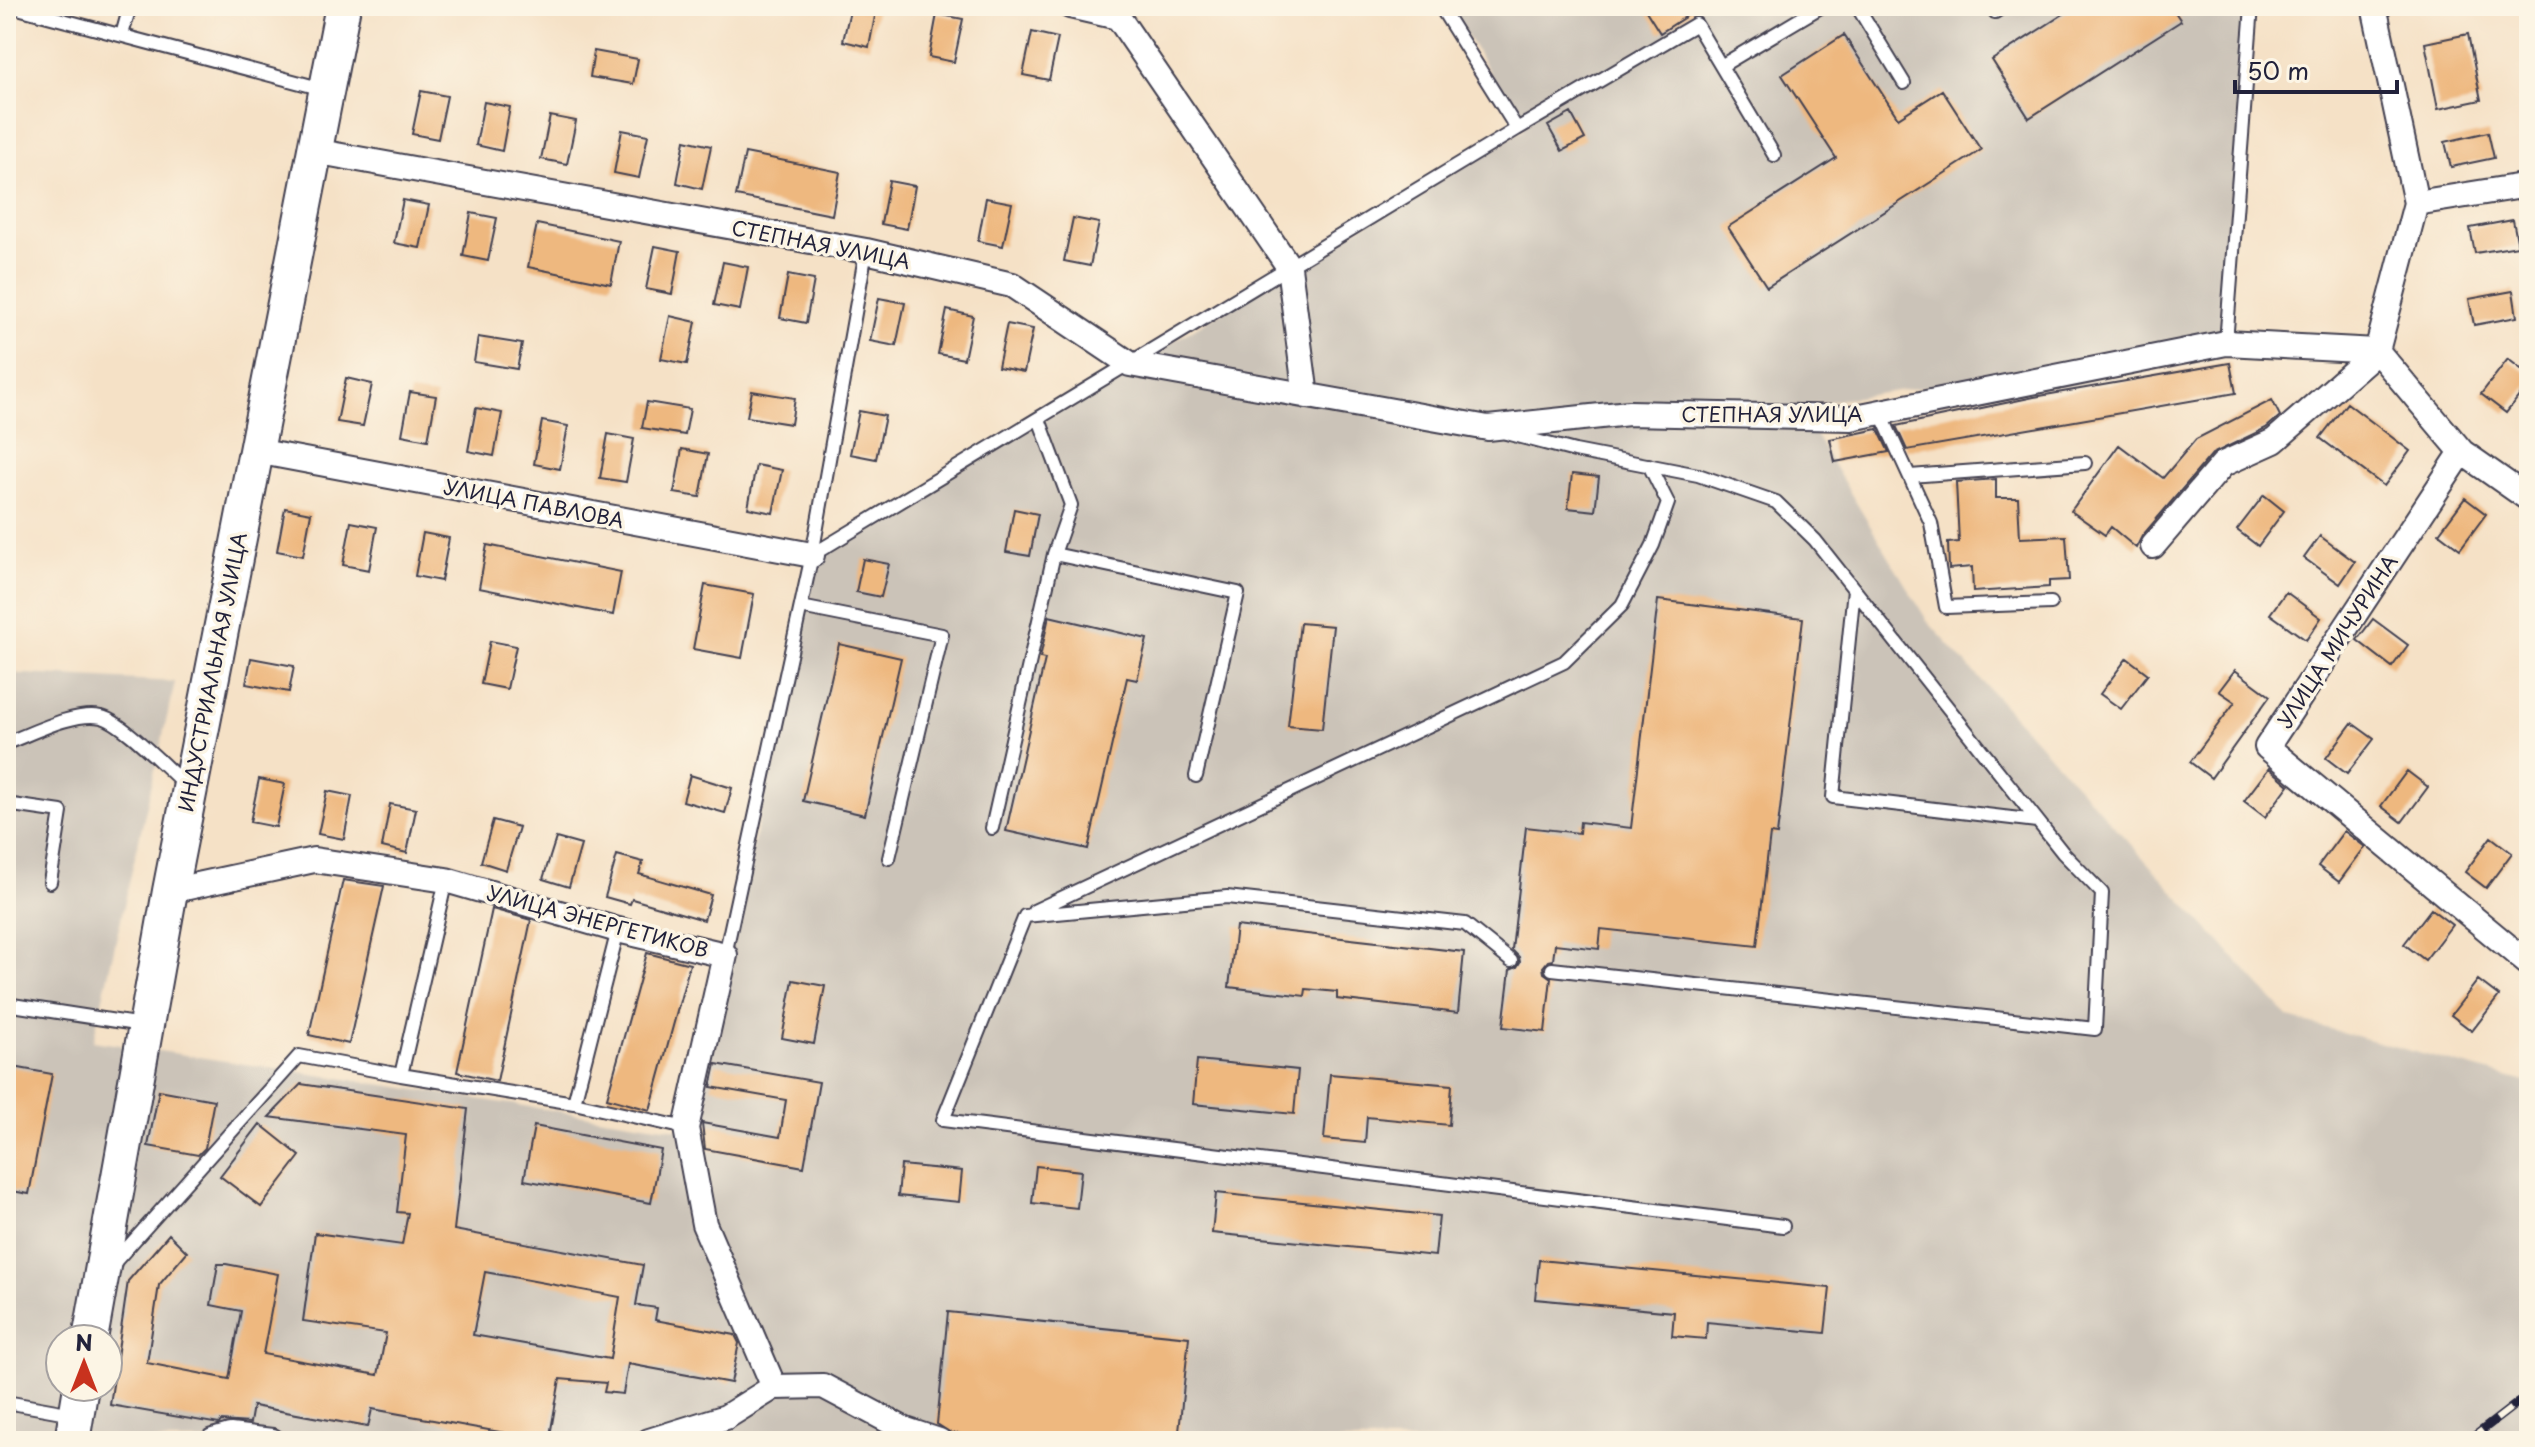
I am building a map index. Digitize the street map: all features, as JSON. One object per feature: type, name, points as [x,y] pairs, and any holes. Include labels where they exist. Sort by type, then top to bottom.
[{"type":"street","name":"ИНДУСТРИАЛЬНАЯ УЛИЦА","points":[[93,1323],[170,891],[343,6]]},
{"type":"street","points":[[1070,6],[1118,17],[1289,267],[1306,396]]},
{"type":"street","points":[[2153,546],[2223,464],[2274,441],[2377,351],[2416,203],[2374,6]]},
{"type":"street","name":"СТЕПНАЯ УЛИЦА","points":[[314,151],[866,251],[1012,285],[1130,364],[1488,428],[1629,413],[1851,418],[2226,343],[2377,351]]},
{"type":"street","points":[[2416,203],[2529,185]]},
{"type":"street","points":[[2377,351],[2462,452],[2529,499]]},
{"type":"street","name":"УЛИЦА ПАВЛОВА","points":[[256,451],[812,555]]},
{"type":"street","name":"УЛИЦА МИЧУРИНА","points":[[2462,452],[2267,747],[2529,964]]},
{"type":"street","name":"УЛИЦА ЭНЕРГЕТИКОВ","points":[[170,891],[314,860],[446,880],[618,930],[725,955],[686,1128],[704,1224],[774,1387]]},
{"type":"street","points":[[649,1441],[726,1417],[774,1387],[823,1386],[906,1430],[939,1441]]},
{"type":"street","points":[[213,1441],[230,1436],[272,1441]]},
{"type":"lane","points":[[10,6],[326,90]]},
{"type":"lane","points":[[122,35],[130,6]]},
{"type":"lane","points":[[1440,6],[1517,129]]},
{"type":"lane","points":[[1721,66],[1822,6]]},
{"type":"lane","points":[[1857,6],[1904,83]]},
{"type":"lane","points":[[2226,343],[2252,6]]},
{"type":"lane","points":[[812,555],[1696,24],[1774,155]]},
{"type":"lane","points":[[725,955],[812,555],[866,251]]},
{"type":"lane","points":[[1880,412],[1931,523],[1946,607],[2051,603]]},
{"type":"lane","points":[[992,828],[1054,554],[1071,505],[1039,419]]},
{"type":"lane","points":[[1488,428],[1575,451],[1698,475],[1776,502],[1815,540],[2063,853],[2102,893],[2095,1029],[1552,969]]},
{"type":"lane","points":[[1910,476],[2085,463]]},
{"type":"lane","points":[[1649,465],[1668,503],[1653,545],[1622,605],[1564,662],[1025,916],[943,1120],[1783,1226]]},
{"type":"lane","points":[[1054,554],[1238,593],[1196,776]]},
{"type":"lane","points":[[1854,589],[1833,797],[2037,821]]},
{"type":"lane","points":[[801,607],[942,635],[889,858]]},
{"type":"lane","points":[[6,743],[77,718],[101,717],[117,724],[190,788]]},
{"type":"lane","points":[[6,804],[61,812],[50,882]]},
{"type":"lane","points":[[401,1075],[446,880]]},
{"type":"lane","points":[[1025,916],[1227,897],[1465,924],[1511,961]]},
{"type":"lane","points":[[574,1103],[618,930]]},
{"type":"lane","points":[[6,1004],[146,1026]]},
{"type":"lane","points":[[102,1277],[299,1056],[574,1103],[686,1128]]},
{"type":"lane","points":[[6,1402],[76,1414]]},
{"type":"shaded area","points":[[1449,6],[2249,6],[2224,341],[1798,406],[1928,622],[2289,1018],[2529,1083],[2529,1441],[6,1441],[6,673],[175,682],[93,1041],[690,1131],[817,557],[1524,129]]},
{"type":"building","points":[[851,6],[877,6],[869,47],[843,41]]},
{"type":"building","points":[[1643,6],[1702,6],[1660,33]]},
{"type":"building","points":[[2076,6],[2171,6],[2181,21],[2029,118],[1992,60]]},
{"type":"building","points":[[937,14],[963,19],[954,62],[929,57]]},
{"type":"building","points":[[1032,32],[1058,38],[1049,80],[1023,75]]},
{"type":"building","points":[[2468,34],[2481,100],[2438,109],[2425,43]]},
{"type":"building","points":[[1844,35],[1898,118],[1942,90],[1981,150],[1767,287],[1728,227],[1836,158],[1782,75]]},
{"type":"building","points":[[594,51],[638,59],[633,84],[590,77]]},
{"type":"building","points":[[421,91],[447,96],[438,139],[412,134]]},
{"type":"building","points":[[484,102],[510,107],[502,151],[476,145]]},
{"type":"building","points":[[1571,113],[1585,139],[1562,151],[1548,126]]},
{"type":"building","points":[[550,116],[576,121],[567,164],[541,159]]},
{"type":"building","points":[[622,130],[648,135],[639,178],[614,173]]},
{"type":"building","points":[[2488,132],[2494,158],[2451,167],[2445,142]]},
{"type":"building","points":[[685,140],[711,146],[702,189],[677,183]]},
{"type":"building","points":[[745,153],[840,172],[832,215],[736,196]]},
{"type":"building","points":[[889,181],[915,186],[907,229],[881,224]]},
{"type":"building","points":[[986,198],[1012,203],[1003,246],[978,241]]},
{"type":"building","points":[[403,200],[429,205],[420,248],[394,243]]},
{"type":"building","points":[[471,213],[497,218],[488,261],[463,256]]},
{"type":"building","points":[[1073,218],[1099,223],[1090,266],[1064,261]]},
{"type":"building","points":[[2513,220],[2518,246],[2475,253],[2470,228]]},
{"type":"building","points":[[537,224],[619,241],[611,284],[528,267]]},
{"type":"building","points":[[655,246],[680,251],[672,294],[646,289]]},
{"type":"building","points":[[723,262],[748,267],[740,310],[714,305]]},
{"type":"building","points":[[788,275],[814,280],[806,323],[780,318]]},
{"type":"building","points":[[2513,291],[2517,317],[2474,325],[2469,299]]},
{"type":"building","points":[[879,298],[905,303],[896,346],[870,341]]},
{"type":"building","points":[[947,310],[973,316],[964,359],[938,354]]},
{"type":"building","points":[[670,316],[696,322],[687,364],[661,359]]},
{"type":"building","points":[[1007,324],[1033,329],[1024,372],[998,367]]},
{"type":"building","points":[[478,337],[522,344],[517,369],[474,362]]},
{"type":"building","points":[[2508,359],[2529,375],[2529,383],[2506,413],[2481,394]]},
{"type":"building","points":[[2230,363],[2236,393],[1907,450],[1896,426],[2034,397]]},
{"type":"building","points":[[346,378],[372,384],[363,426],[337,422]]},
{"type":"building","points":[[752,391],[795,398],[791,424],[747,417]]},
{"type":"building","points":[[410,392],[436,396],[428,440],[402,435]]},
{"type":"building","points":[[2272,400],[2280,416],[2266,428],[2212,454],[2142,536],[2136,548],[2111,527],[2105,535],[2071,511],[2119,445],[2163,478],[2196,439]]},
{"type":"building","points":[[647,402],[690,409],[685,435],[642,428]]},
{"type":"building","points":[[2347,403],[2410,451],[2384,486],[2320,438]]},
{"type":"building","points":[[476,408],[502,413],[494,456],[468,451]]},
{"type":"building","points":[[859,411],[885,416],[876,459],[850,454]]},
{"type":"building","points":[[542,421],[568,426],[560,469],[534,464]]},
{"type":"building","points":[[1878,429],[1889,452],[1835,462],[1830,439]]},
{"type":"building","points":[[608,434],[634,439],[626,482],[600,478]]},
{"type":"building","points":[[682,449],[708,454],[700,497],[674,493]]},
{"type":"building","points":[[756,465],[782,470],[773,513],[748,508]]},
{"type":"building","points":[[1572,474],[1599,477],[1595,511],[1568,508]]},
{"type":"building","points":[[1996,479],[1996,498],[2018,498],[2020,538],[2066,536],[2069,580],[2049,581],[2049,587],[1973,592],[1972,567],[1949,569],[1948,543],[1959,542],[1956,482]]},
{"type":"building","points":[[2264,495],[2284,511],[2258,546],[2237,530]]},
{"type":"building","points":[[2465,498],[2486,514],[2460,549],[2439,533]]},
{"type":"building","points":[[285,508],[311,513],[303,556],[277,551]]},
{"type":"building","points":[[1014,509],[1038,514],[1030,556],[1006,552]]},
{"type":"building","points":[[351,522],[377,527],[369,570],[343,565]]},
{"type":"building","points":[[423,533],[449,538],[441,581],[415,576]]},
{"type":"building","points":[[2320,536],[2355,562],[2340,584],[2304,558]]},
{"type":"building","points":[[487,545],[621,572],[613,615],[479,588]]},
{"type":"building","points":[[863,559],[889,564],[881,597],[856,592]]},
{"type":"building","points":[[705,585],[754,594],[742,658],[693,649]]},
{"type":"building","points":[[2286,592],[2321,618],[2306,640],[2270,614]]},
{"type":"building","points":[[1658,600],[1803,618],[1777,835],[1770,834],[1757,946],[1601,929],[1599,949],[1555,944],[1553,960],[1543,967],[1544,973],[1551,978],[1545,1032],[1503,1027],[1510,970],[1520,962],[1512,950],[1526,827],[1579,833],[1580,822],[1631,828]]},
{"type":"building","points":[[1049,616],[1147,639],[1137,680],[1127,678],[1088,849],[1006,831],[1045,659],[1040,658]]},
{"type":"building","points":[[2373,619],[2408,645],[2392,667],[2357,640]]},
{"type":"building","points":[[1300,623],[1333,626],[1322,729],[1288,726]]},
{"type":"building","points":[[490,641],[516,646],[507,689],[481,684]]},
{"type":"building","points":[[839,644],[901,658],[865,815],[803,801]]},
{"type":"building","points":[[251,658],[294,666],[289,692],[246,684]]},
{"type":"building","points":[[2127,658],[2148,674],[2121,709],[2100,694]]},
{"type":"building","points":[[2235,670],[2270,696],[2211,778],[2190,762],[2235,702],[2219,691]]},
{"type":"building","points":[[2352,723],[2374,739],[2347,774],[2326,758]]},
{"type":"building","points":[[2269,768],[2289,785],[2265,817],[2244,801]]},
{"type":"building","points":[[2407,771],[2428,787],[2402,822],[2381,806]]},
{"type":"building","points":[[690,775],[732,788],[725,813],[683,801]]},
{"type":"building","points":[[259,779],[285,784],[276,827],[250,822]]},
{"type":"building","points":[[327,791],[352,796],[344,839],[318,834]]},
{"type":"building","points":[[390,804],[416,809],[407,853],[382,847]]},
{"type":"building","points":[[493,820],[519,827],[506,870],[481,862]]},
{"type":"building","points":[[2344,831],[2365,847],[2339,882],[2318,866]]},
{"type":"building","points":[[2491,837],[2512,853],[2486,888],[2465,872]]},
{"type":"building","points":[[556,838],[581,845],[569,887],[543,879]]},
{"type":"building","points":[[617,855],[643,862],[639,874],[711,895],[704,920],[632,899],[630,904],[605,897]]},
{"type":"building","points":[[343,880],[384,886],[349,1044],[309,1035]]},
{"type":"building","points":[[492,909],[531,920],[497,1081],[457,1072]]},
{"type":"building","points":[[2431,909],[2452,925],[2425,960],[2404,944]]},
{"type":"building","points":[[1236,926],[1464,952],[1458,1013],[1337,999],[1337,992],[1306,989],[1305,996],[1229,987]]},
{"type":"building","points":[[647,953],[690,964],[650,1110],[607,1098]]},
{"type":"building","points":[[793,980],[825,986],[814,1044],[782,1038]]},
{"type":"building","points":[[2478,980],[2499,996],[2472,1031],[2451,1015]]},
{"type":"building","points":[[1197,1060],[1298,1070],[1294,1114],[1193,1104]]},
{"type":"building","points":[[716,1064],[819,1082],[804,1167],[705,1149],[702,1123],[780,1137],[786,1100],[711,1087]]},
{"type":"building","points":[[8,1066],[52,1074],[29,1194],[6,1190]]},
{"type":"building","points":[[1330,1074],[1452,1085],[1449,1125],[1367,1117],[1365,1143],[1324,1139]]},
{"type":"building","points":[[301,1084],[468,1109],[454,1230],[643,1265],[636,1305],[657,1308],[655,1320],[735,1335],[739,1343],[731,1383],[628,1364],[623,1394],[604,1392],[606,1383],[560,1379],[549,1441],[372,1409],[368,1427],[253,1406],[250,1423],[221,1421],[219,1424],[110,1405],[124,1403],[122,1323],[128,1281],[169,1234],[187,1252],[159,1285],[147,1363],[229,1379],[241,1311],[211,1305],[218,1264],[226,1264],[278,1274],[263,1354],[378,1375],[386,1333],[303,1321],[315,1233],[402,1245],[408,1213],[397,1212],[406,1135],[269,1117]],"holes":[[[485,1272],[620,1297],[610,1359],[473,1335]]]},
{"type":"building","points":[[159,1090],[214,1100],[205,1148],[198,1155],[148,1146]]},
{"type":"building","points":[[260,1124],[300,1156],[261,1207],[220,1176]]},
{"type":"building","points":[[534,1126],[661,1150],[651,1203],[524,1180]]},
{"type":"building","points":[[901,1165],[962,1171],[959,1202],[898,1196]]},
{"type":"building","points":[[1036,1166],[1081,1171],[1077,1208],[1032,1203]]},
{"type":"building","points":[[1216,1193],[1439,1216],[1435,1256],[1212,1233]]},
{"type":"building","points":[[1539,1260],[1830,1288],[1825,1333],[1707,1322],[1706,1339],[1672,1336],[1674,1312],[1535,1299]]},
{"type":"building","points":[[948,1312],[1189,1337],[1178,1441],[1031,1441],[951,1433],[937,1424]]},
{"type":"railway","points":[[2468,1441],[2529,1394]]}]
